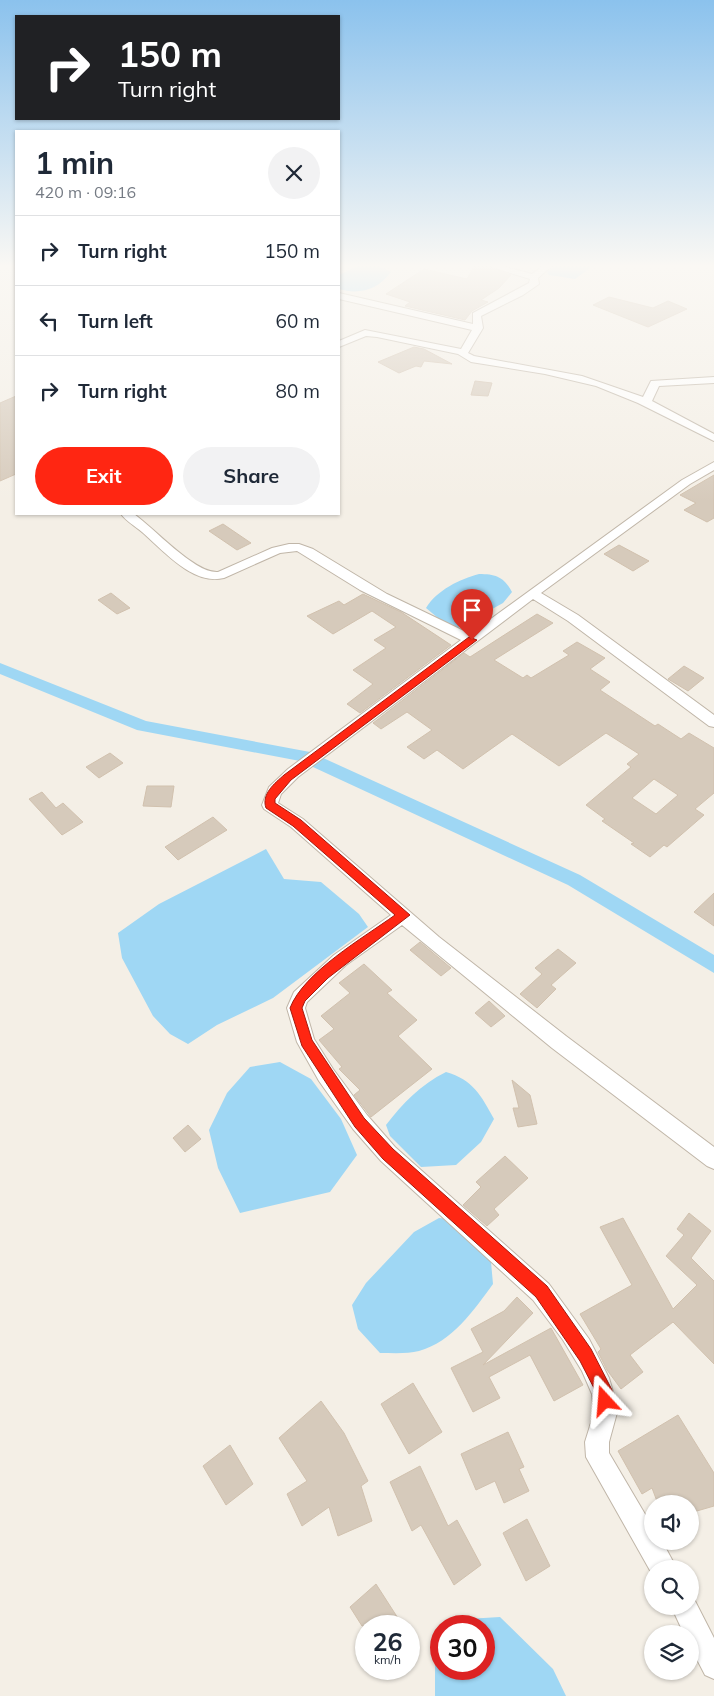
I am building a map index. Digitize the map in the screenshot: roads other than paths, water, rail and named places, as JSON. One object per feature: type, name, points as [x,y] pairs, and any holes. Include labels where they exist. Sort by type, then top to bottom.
[{"type":"street","points":[[425,344],[463,352],[465,356],[471,359],[578,378],[616,389],[646,402],[714,438]]},
{"type":"street","points":[[463,352],[468,344]]},
{"type":"street","points":[[646,402],[655,383],[714,380]]},
{"type":"street","points":[[714,465],[686,482],[533,593],[308,762],[274,791],[270,805],[297,823],[433,942],[559,1042],[714,1159]]},
{"type":"street","points":[[128,515],[156,536],[176,555],[208,575],[215,577],[264,556],[294,546],[310,553],[358,584],[472,640]]},
{"type":"street","points":[[533,593],[573,618],[714,722]]},
{"type":"street","points":[[404,915],[340,960],[300,997],[296,1008],[306,1042],[360,1122],[388,1154],[541,1292],[586,1355],[604,1390],[607,1412],[603,1429],[596,1442],[598,1457],[659,1560]]},
{"type":"street","points":[[688,1615],[714,1666]]},
{"type":"water","points":[[479,574],[499,577],[506,583],[512,592],[503,603],[458,628],[444,623],[426,608],[436,596],[450,586]]},
{"type":"water","points":[[266,849],[284,879],[321,882],[359,914],[368,927],[273,998],[217,1025],[188,1044],[170,1034],[153,1016],[122,958],[118,933],[159,904]]},
{"type":"water","points":[[280,1062],[311,1079],[341,1119],[357,1155],[330,1192],[240,1213],[218,1168],[209,1130],[227,1093],[250,1067]]},
{"type":"water","points":[[446,1072],[470,1084],[485,1103],[494,1119],[481,1142],[456,1165],[421,1167],[390,1136],[386,1125],[413,1095]]},
{"type":"water","points":[[439,1218],[451,1219],[472,1237],[491,1262],[493,1284],[461,1324],[452,1333],[431,1347],[415,1352],[380,1353],[358,1329],[352,1305],[366,1283],[414,1232]]},
{"type":"water","points":[[495,1617],[500,1617],[553,1669],[566,1696],[435,1696],[435,1680],[495,1680]]},
{"type":"waterway","points":[[0,668],[143,726],[304,756],[574,880],[714,965]]}]
